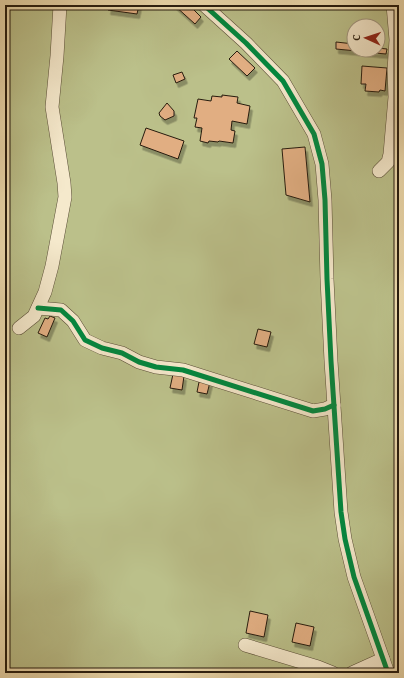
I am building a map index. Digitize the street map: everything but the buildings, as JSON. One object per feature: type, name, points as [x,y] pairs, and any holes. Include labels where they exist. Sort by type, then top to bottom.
[{"type":"street","points":[[19,328],[34,316],[45,292],[52,266],[65,197],[52,107],[60,5]]},
{"type":"street","points":[[204,5],[246,43],[284,81],[314,134],[322,164],[325,200],[327,279],[341,512],[345,539],[354,578],[388,673]]},
{"type":"street","points":[[379,170],[388,162],[390,154],[395,97],[394,70],[397,40],[393,5]]},
{"type":"street","points":[[38,308],[61,310],[73,321],[86,340],[102,348],[122,353],[139,362],[183,370],[313,411],[325,409],[334,405]]},
{"type":"street","points":[[245,645],[333,673]]},
{"type":"street","points":[[352,673],[383,659]]},
{"type":"green space","points":[[5,5],[399,5],[399,673],[5,673]]},
{"type":"cycle path","points":[[204,5],[246,43],[283,81],[314,134],[322,164],[325,200],[331,361],[341,512],[345,539],[354,577],[388,673]]},
{"type":"cycle path","points":[[38,308],[61,310],[73,321],[85,340],[102,348],[122,353],[139,362],[156,367],[183,370],[313,411],[325,409],[334,405]]}]
